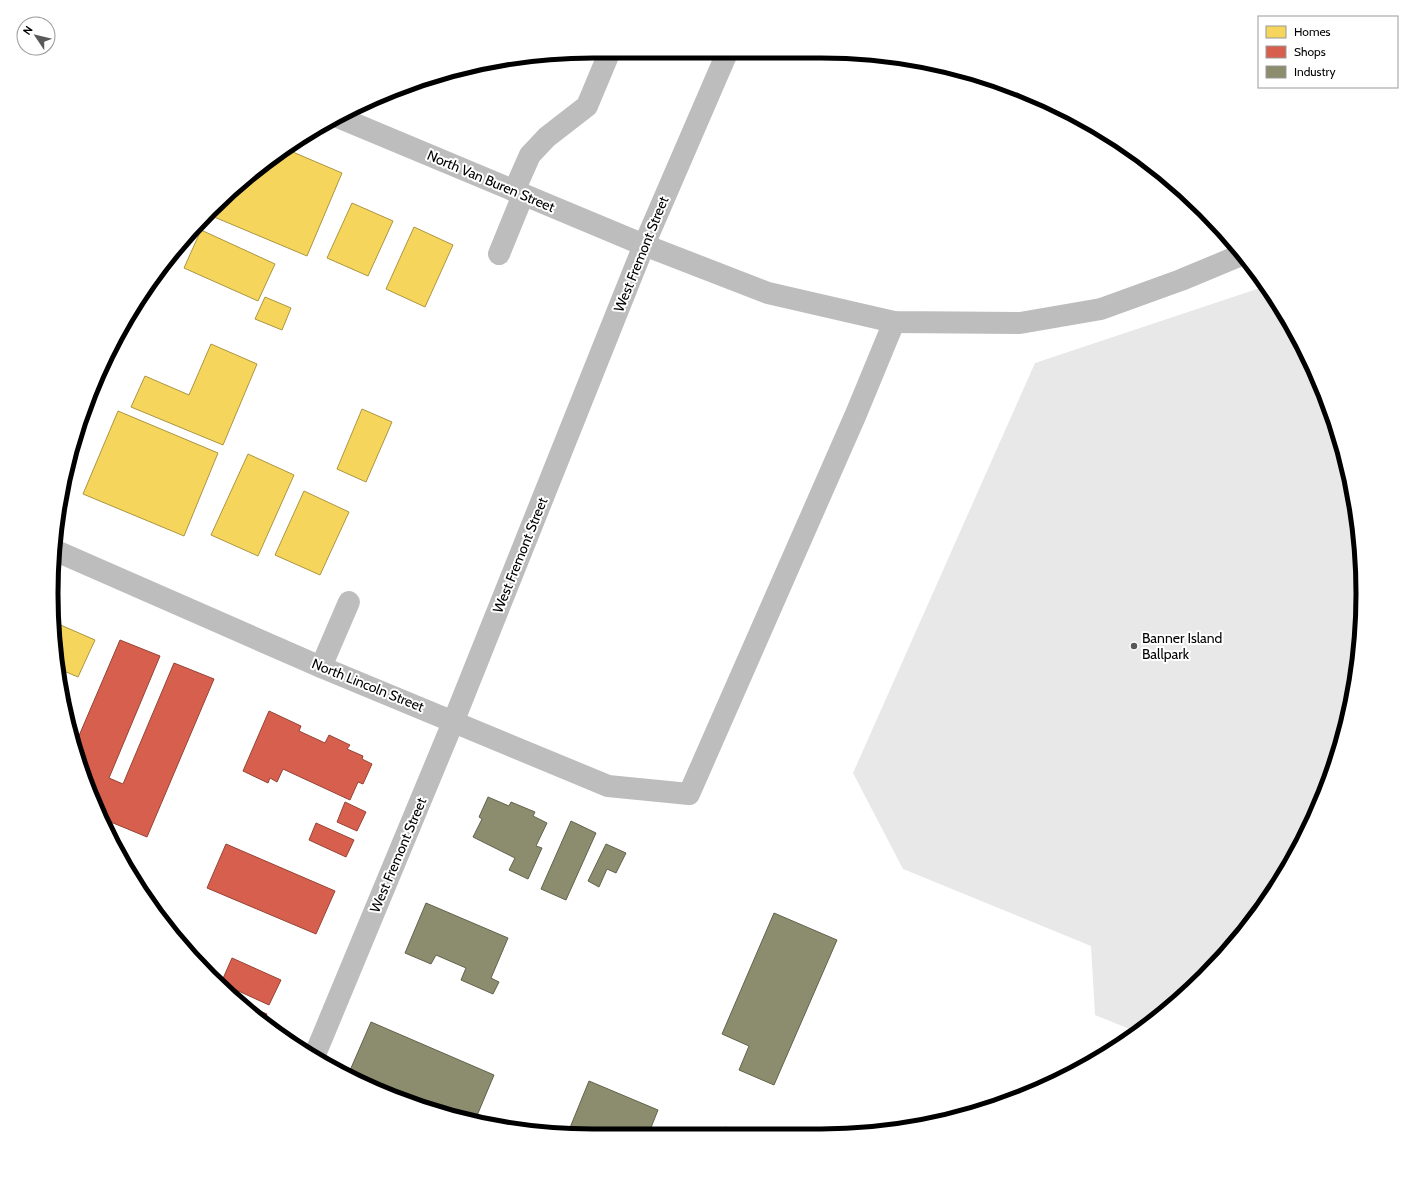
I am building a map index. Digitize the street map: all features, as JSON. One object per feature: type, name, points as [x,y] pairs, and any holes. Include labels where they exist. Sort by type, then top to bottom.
[{"type":"street","points":[[499,254],[530,156],[547,137],[587,106],[607,58]]},
{"type":"street","name":"West Fremont Street","points":[[316,1051],[454,720],[644,245],[725,58]]},
{"type":"street","name":"North Van Buren Street","points":[[345,120],[644,245],[768,293],[894,322],[1020,323],[1101,309],[1182,280],[1237,258]]},
{"type":"street","name":"North Lincoln Street","points":[[60,552],[321,666],[454,720],[608,786],[689,794],[853,421],[894,322]]},
{"type":"street","points":[[321,666],[349,602]]},
{"type":"shaded area","name":"Banner Island Ballpark","points":[[1260,288],[1284,326],[1301,357],[1315,389],[1328,421],[1346,489],[1355,558],[1355,629],[1346,698],[1328,766],[1301,830],[1266,891],[1223,947],[1199,972],[1174,996],[1131,1029],[1095,1015],[1091,946],[903,869],[853,773],[1035,363]]},
{"type":"building: Homes","points":[[291,151],[342,173],[307,256],[213,217],[240,191]]},
{"type":"building: Homes","points":[[352,203],[393,221],[368,276],[327,258]]},
{"type":"building: Homes","points":[[414,227],[453,245],[425,307],[386,289]]},
{"type":"building: Homes","points":[[201,230],[275,264],[258,301],[184,268]]},
{"type":"building: Homes","points":[[265,297],[291,308],[282,330],[255,319]]},
{"type":"building: Homes","points":[[211,344],[257,364],[223,445],[131,407],[145,376],[189,395]]},
{"type":"building: Homes","points":[[362,409],[392,422],[366,482],[337,469]]},
{"type":"building: Homes","points":[[118,411],[218,453],[184,536],[83,494]]},
{"type":"building: Homes","points":[[248,454],[294,475],[258,556],[211,535]]},
{"type":"building: Homes","points":[[304,491],[349,512],[320,575],[275,555]]},
{"type":"building: Homes","points":[[59,624],[95,640],[78,677],[64,671]]},
{"type":"building: Shops","points":[[120,640],[160,656],[109,778],[123,784],[174,663],[214,679],[147,837],[109,821],[86,766],[78,738]]},
{"type":"building: Shops","points":[[269,711],[301,726],[299,731],[325,743],[329,735],[350,745],[347,749],[363,756],[362,759],[372,764],[363,784],[358,782],[350,800],[283,769],[277,782],[270,778],[268,783],[243,771]]},
{"type":"building: Shops","points":[[345,802],[366,812],[357,831],[337,822]]},
{"type":"building: Shops","points":[[316,823],[354,840],[346,857],[309,840]]},
{"type":"building: Shops","points":[[226,844],[335,891],[316,934],[207,888]]},
{"type":"building: Shops","points":[[232,958],[281,980],[269,1005],[231,988],[223,979]]},
{"type":"building: Shops","points":[[258,1010],[267,1014],[266,1016]]},
{"type":"building: Industry","points":[[488,797],[509,806],[511,802],[535,812],[533,816],[547,823],[536,846],[542,848],[528,879],[509,870],[515,858],[473,837],[482,819],[479,817]]},
{"type":"building: Industry","points":[[571,821],[596,833],[566,900],[541,889]]},
{"type":"building: Industry","points":[[606,844],[626,853],[616,873],[607,869],[599,887],[588,881]]},
{"type":"building: Industry","points":[[426,903],[508,938],[491,978],[499,982],[493,994],[461,980],[466,968],[436,955],[431,964],[405,953]]},
{"type":"building: Industry","points":[[774,913],[837,940],[774,1085],[739,1070],[749,1046],[722,1034]]},
{"type":"building: Industry","points":[[371,1022],[494,1075],[477,1116],[421,1101],[350,1070]]},
{"type":"building: Industry","points":[[589,1081],[658,1110],[650,1129],[570,1128]]},
{"type":"place","name":"Banner Island Ballpark","points":[[1134,646]]}]
